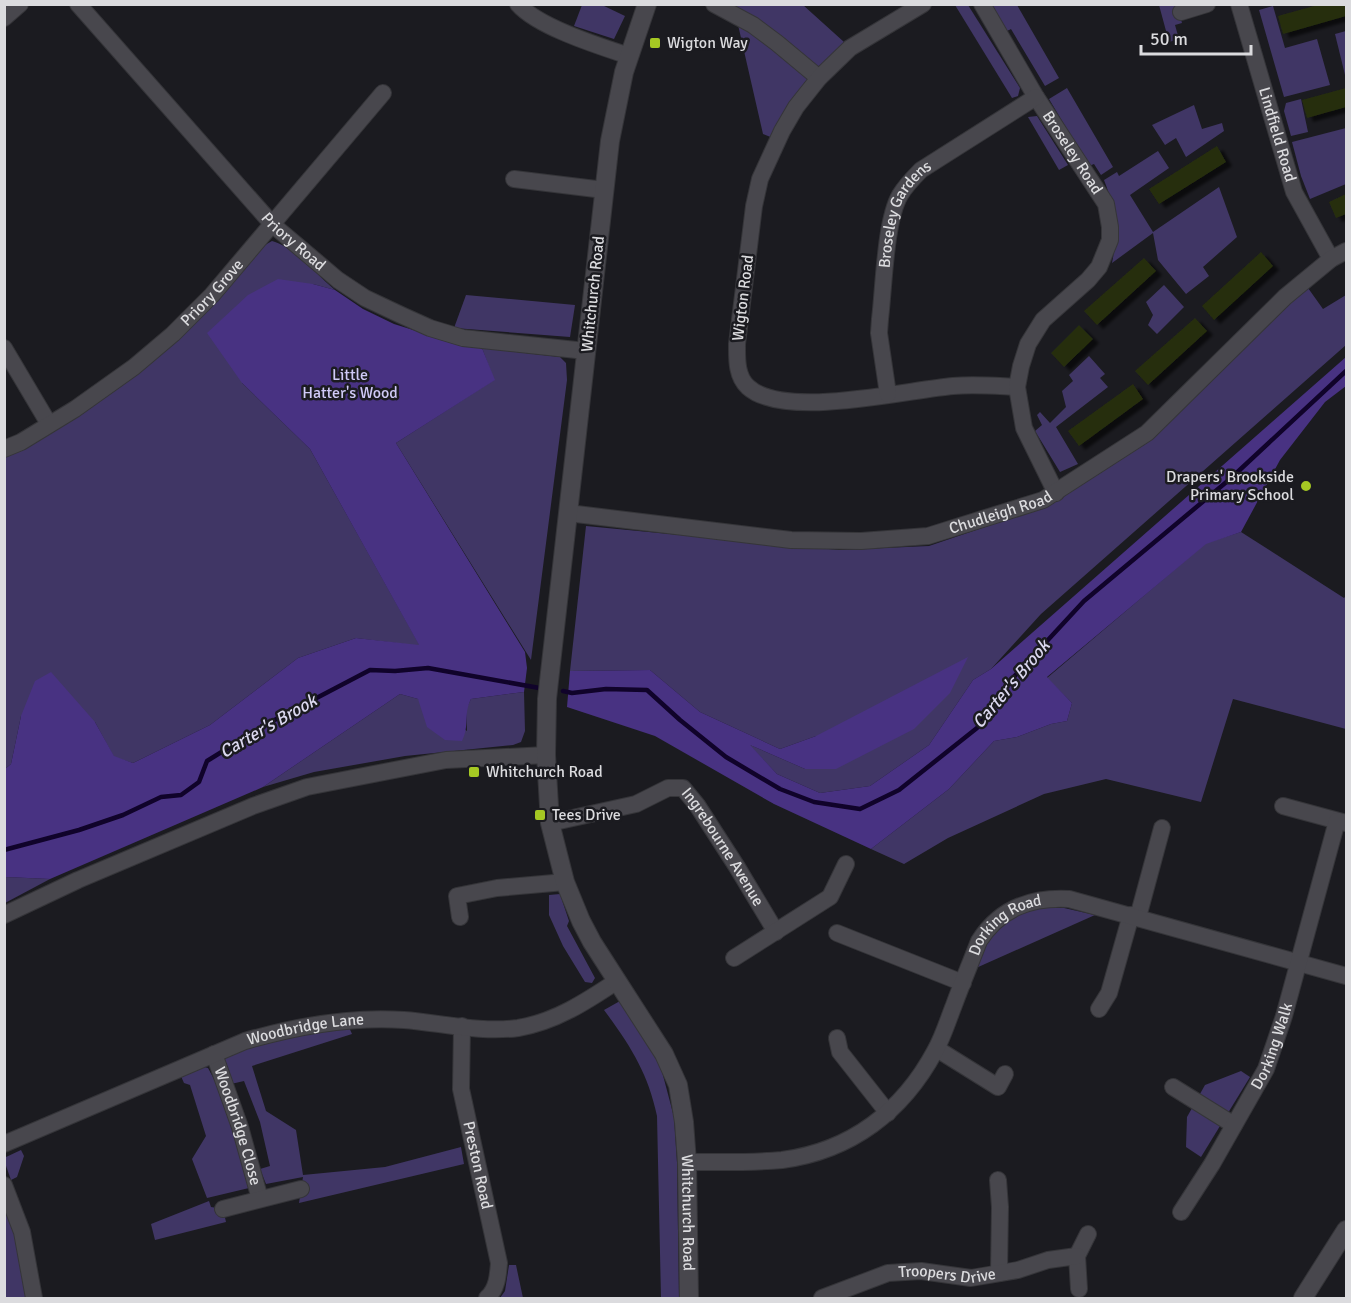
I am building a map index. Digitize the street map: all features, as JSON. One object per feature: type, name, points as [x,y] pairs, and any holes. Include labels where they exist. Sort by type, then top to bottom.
[{"type":"street","points":[[4,18],[20,4]]},
{"type":"street","name":"Priory Road","points":[[78,4],[273,225],[338,280],[365,298],[430,328],[463,338],[586,351]]},
{"type":"street","points":[[518,4],[531,15],[573,37],[629,57]]},
{"type":"street","name":"Whitchurch Road","points":[[647,4],[618,95],[604,190],[549,677],[546,755],[550,823],[565,882],[592,942],[664,1054],[678,1085],[687,1162],[689,1299]]},
{"type":"street","points":[[714,4],[753,26],[819,78]]},
{"type":"street","name":"Broseley Road","points":[[982,4],[1036,97],[1106,204],[1110,240],[1099,267],[1088,280],[1043,320],[1028,344],[1017,387],[1024,428],[1056,494]]},
{"type":"street","points":[[1181,12],[1208,4]]},
{"type":"street","name":"Lindfield Road","points":[[1239,4],[1294,192],[1331,260]]},
{"type":"street","name":"Wigton Road","points":[[916,6],[850,48],[819,78],[796,108],[777,140],[760,179],[754,206],[737,344],[736,362],[739,374],[745,385],[762,396],[773,399],[844,402],[954,386],[1017,387]]},
{"type":"street","name":"Priory Grove","points":[[4,449],[21,442],[75,409],[134,367],[173,334],[212,295],[384,93]]},
{"type":"street","name":"Broseley Gardens","points":[[888,394],[880,340],[880,320],[892,214],[899,196],[921,170],[1036,97]]},
{"type":"street","points":[[514,179],[604,190]]},
{"type":"street","name":"Chudleigh Road","points":[[568,513],[791,540],[861,540],[928,536],[1043,500],[1056,494],[1147,433],[1286,297],[1331,260],[1347,251]]},
{"type":"street","points":[[4,348],[49,424]]},
{"type":"street","points":[[4,915],[78,880],[253,806],[307,787],[446,760],[546,755]]},
{"type":"street","name":"Ingrebourne Avenue","points":[[550,823],[636,804],[668,788],[683,788],[691,796],[737,867],[776,932]]},
{"type":"street","points":[[1283,806],[1342,822],[1298,962]]},
{"type":"street","points":[[1099,1009],[1109,993],[1162,828]]},
{"type":"street","points":[[734,958],[830,897],[846,864]]},
{"type":"street","points":[[460,917],[457,896],[497,888],[565,882]]},
{"type":"street","name":"Dorking Road","points":[[687,1162],[781,1160],[800,1157],[850,1139],[868,1129],[888,1113],[911,1089],[937,1049],[979,941],[987,928],[1010,909],[1022,904],[1045,899],[1069,899],[1347,976]]},
{"type":"street","points":[[837,933],[963,982]]},
{"type":"street","name":"Dorking Walk","points":[[1181,1212],[1266,1069],[1284,1016],[1298,962]]},
{"type":"street","name":"Woodbridge Lane","points":[[4,1144],[245,1041],[283,1030],[354,1019],[518,1028],[546,1021],[617,981]]},
{"type":"street","name":"Preston Road","points":[[462,1026],[461,1089],[499,1263],[497,1282],[487,1299]]},
{"type":"street","points":[[837,1038],[840,1052],[888,1113]]},
{"type":"street","points":[[937,1049],[998,1087],[1005,1074]]},
{"type":"street","name":"Woodbridge Close","points":[[214,1054],[240,1127],[260,1199]]},
{"type":"street","points":[[1173,1087],[1234,1125]]},
{"type":"street","points":[[998,1180],[999,1273]]},
{"type":"street","points":[[4,1185],[22,1232],[34,1299]]},
{"type":"street","name":"Woodbridge Close","points":[[223,1209],[301,1189]]},
{"type":"street","points":[[1303,1299],[1347,1230]]},
{"type":"street","points":[[1079,1289],[1077,1256],[1088,1234]]},
{"type":"street","name":"Troopers Drive","points":[[822,1299],[863,1290],[888,1273],[907,1271],[947,1273],[971,1278],[1018,1270],[1048,1260],[1077,1256]]},
{"type":"shaded area","points":[[582,5],[602,5],[625,16],[614,39],[574,26]]},
{"type":"shaded area","points":[[726,5],[803,5],[844,42],[805,82],[773,138],[763,134],[736,16]]},
{"type":"shaded area","points":[[955,5],[968,5],[1020,88],[1018,96],[1012,98]]},
{"type":"shaded area","points":[[990,5],[1017,5],[1059,78],[1045,86],[1011,29],[1005,32]]},
{"type":"shaded area","points":[[1159,5],[1177,5],[1182,23],[1175,25],[1179,39],[1169,42]]},
{"type":"shaded area","points":[[1273,6],[1285,48],[1317,39],[1330,85],[1284,97],[1259,10]]},
{"type":"shaded area","points":[[1346,31],[1346,79],[1335,34]]},
{"type":"shaded area","points":[[1067,88],[1113,167],[1101,175],[1094,164],[1089,166],[1049,99]]},
{"type":"shaded area","points":[[1301,99],[1308,132],[1291,136],[1284,111],[1286,103]]},
{"type":"shaded area","points":[[1194,105],[1202,129],[1222,123],[1224,131],[1186,157],[1176,138],[1165,145],[1152,125]]},
{"type":"shaded area","points":[[1037,116],[1068,165],[1059,170],[1028,117]]},
{"type":"shaded area","points":[[1346,128],[1346,184],[1310,199],[1292,142]]},
{"type":"shaded area","points":[[1158,151],[1169,168],[1130,195],[1153,232],[1219,187],[1237,237],[1203,267],[1209,276],[1186,294],[1158,260],[1153,233],[1112,263],[1115,242],[1114,221],[1111,200],[1104,180],[1117,172],[1119,176]]},
{"type":"shaded area","points":[[272,241],[297,255],[335,290],[313,284],[242,383],[310,449],[420,646],[356,638],[298,658],[210,725],[133,763],[114,757],[95,722],[21,716],[11,764],[5,769],[4,456],[31,444]]},
{"type":"shaded area","points":[[1164,285],[1184,307],[1157,334],[1148,325],[1153,315],[1146,302]]},
{"type":"shaded area","points":[[1308,288],[1323,309],[1346,295],[1346,345],[1041,614],[991,669],[973,680],[929,745],[870,786],[820,793],[777,774],[748,744],[805,769],[816,736],[780,749],[700,712],[650,670],[570,671],[586,526],[839,550],[929,546],[1047,506],[1156,436],[1272,319]]},
{"type":"shaded area","points":[[466,295],[575,305],[570,337],[454,328]]},
{"type":"shaded area","points":[[482,348],[560,357],[566,363],[567,380],[531,660],[396,443],[494,380]]},
{"type":"shaded area","points":[[1089,356],[1105,374],[1100,378],[1108,387],[1056,427],[1078,464],[1060,472],[1035,431],[1042,425],[1037,415],[1040,412],[1050,423],[1066,407],[1062,391],[1073,381],[1069,375]]},
{"type":"shaded area","points":[[1241,532],[1344,598],[1346,596],[1346,729],[1233,699],[1201,802],[1106,779],[1044,794],[948,838],[904,864],[871,849],[949,789],[994,741],[1017,737],[1051,724],[1067,721],[1072,703],[1047,678],[1206,543]]},
{"type":"shaded area","points":[[524,692],[525,731],[521,742],[513,745],[405,756],[314,772],[263,787],[400,694],[418,699],[467,731],[466,709],[471,699]]},
{"type":"shaded area","points":[[5,877],[50,879],[5,903]]},
{"type":"shaded area","points":[[560,894],[569,921],[567,926],[595,978],[592,983],[585,982],[563,946],[549,915],[549,895]]},
{"type":"shaded area","points":[[1039,908],[1064,908],[1095,915],[976,968],[986,946],[998,928],[1006,921],[1026,911]]},
{"type":"shaded area","points":[[620,1001],[660,1064],[674,1117],[679,1298],[661,1298],[657,1116],[649,1086],[637,1060],[604,1010]]},
{"type":"shaded area","points":[[348,1025],[352,1034],[252,1066],[266,1111],[296,1130],[303,1175],[385,1167],[461,1147],[464,1164],[299,1203],[303,1177],[266,1184],[260,1169],[270,1166],[260,1122],[244,1081],[231,1084],[223,1059],[232,1051]]},
{"type":"shaded area","points":[[200,1066],[208,1068],[228,1111],[249,1188],[207,1198],[192,1159],[206,1136],[190,1085],[184,1083],[180,1074]]},
{"type":"shaded area","points":[[1241,1071],[1250,1077],[1201,1157],[1186,1147],[1187,1117],[1205,1085]]},
{"type":"shaded area","points":[[21,1150],[24,1156],[17,1177],[11,1180],[5,1163],[6,1157]]},
{"type":"shaded area","points":[[4,1200],[13,1225],[28,1298],[5,1298]]},
{"type":"shaded area","points":[[209,1201],[211,1207],[223,1209],[226,1222],[155,1240],[151,1224]]},
{"type":"shaded area","points":[[509,1265],[516,1265],[523,1298],[500,1298],[505,1291]]},
{"type":"green space","name":"Little Hatter's Wood","points":[[278,279],[335,290],[363,309],[394,324],[458,344],[482,348],[495,380],[396,443],[525,652],[527,668],[524,692],[471,699],[462,741],[445,740],[427,727],[418,699],[400,694],[263,787],[50,879],[5,877],[5,769],[11,764],[21,716],[35,681],[51,672],[95,722],[114,756],[133,763],[210,725],[298,658],[356,638],[419,645],[310,449],[242,383],[207,333],[248,295]]},
{"type":"green space","points":[[1346,357],[1346,386],[1325,402],[1280,460],[1241,532],[1206,544],[1047,677],[1072,703],[1067,721],[1051,724],[1017,737],[994,741],[949,789],[871,849],[774,804],[655,736],[567,707],[570,671],[650,670],[700,712],[780,749],[816,736],[968,657],[950,693],[914,729],[836,769],[805,769],[750,745],[777,774],[820,793],[870,786],[929,745],[973,680],[991,669]]},
{"type":"building","points":[[1321,4],[1346,4],[1346,16],[1283,34],[1278,16]]},
{"type":"building","points":[[1346,88],[1346,107],[1307,118],[1302,100]]},
{"type":"building","points":[[1217,146],[1226,162],[1159,204],[1149,189]]},
{"type":"building","points":[[1346,194],[1346,214],[1336,218],[1329,202]]},
{"type":"building","points":[[1261,252],[1273,266],[1214,320],[1202,306]]},
{"type":"building","points":[[1144,258],[1156,271],[1097,325],[1084,311]]},
{"type":"building","points":[[1195,318],[1207,331],[1148,385],[1135,371]]},
{"type":"building","points":[[1079,325],[1093,339],[1064,367],[1051,353]]},
{"type":"building","points":[[1133,384],[1143,399],[1079,446],[1068,431]]},
{"type":"waterway","name":"Carter's Brook","points":[[563,691],[572,693],[606,689],[647,690],[726,757],[780,789],[814,802],[860,809],[899,790],[977,728],[1010,681],[1084,601],[1230,479],[1346,371]]},
{"type":"waterway","name":"Carter's Brook","points":[[4,850],[79,830],[123,815],[161,797],[181,795],[199,782],[207,761],[265,725],[370,670],[395,671],[428,668],[545,689]]},
{"type":"place","name":"Wigton Way","points":[[655,43]]},
{"type":"place","name":"Drapers' Brookside Primary School","points":[[1306,486]]},
{"type":"place","name":"Whitchurch Road","points":[[474,772]]},
{"type":"place","name":"Tees Drive","points":[[540,815]]}]
